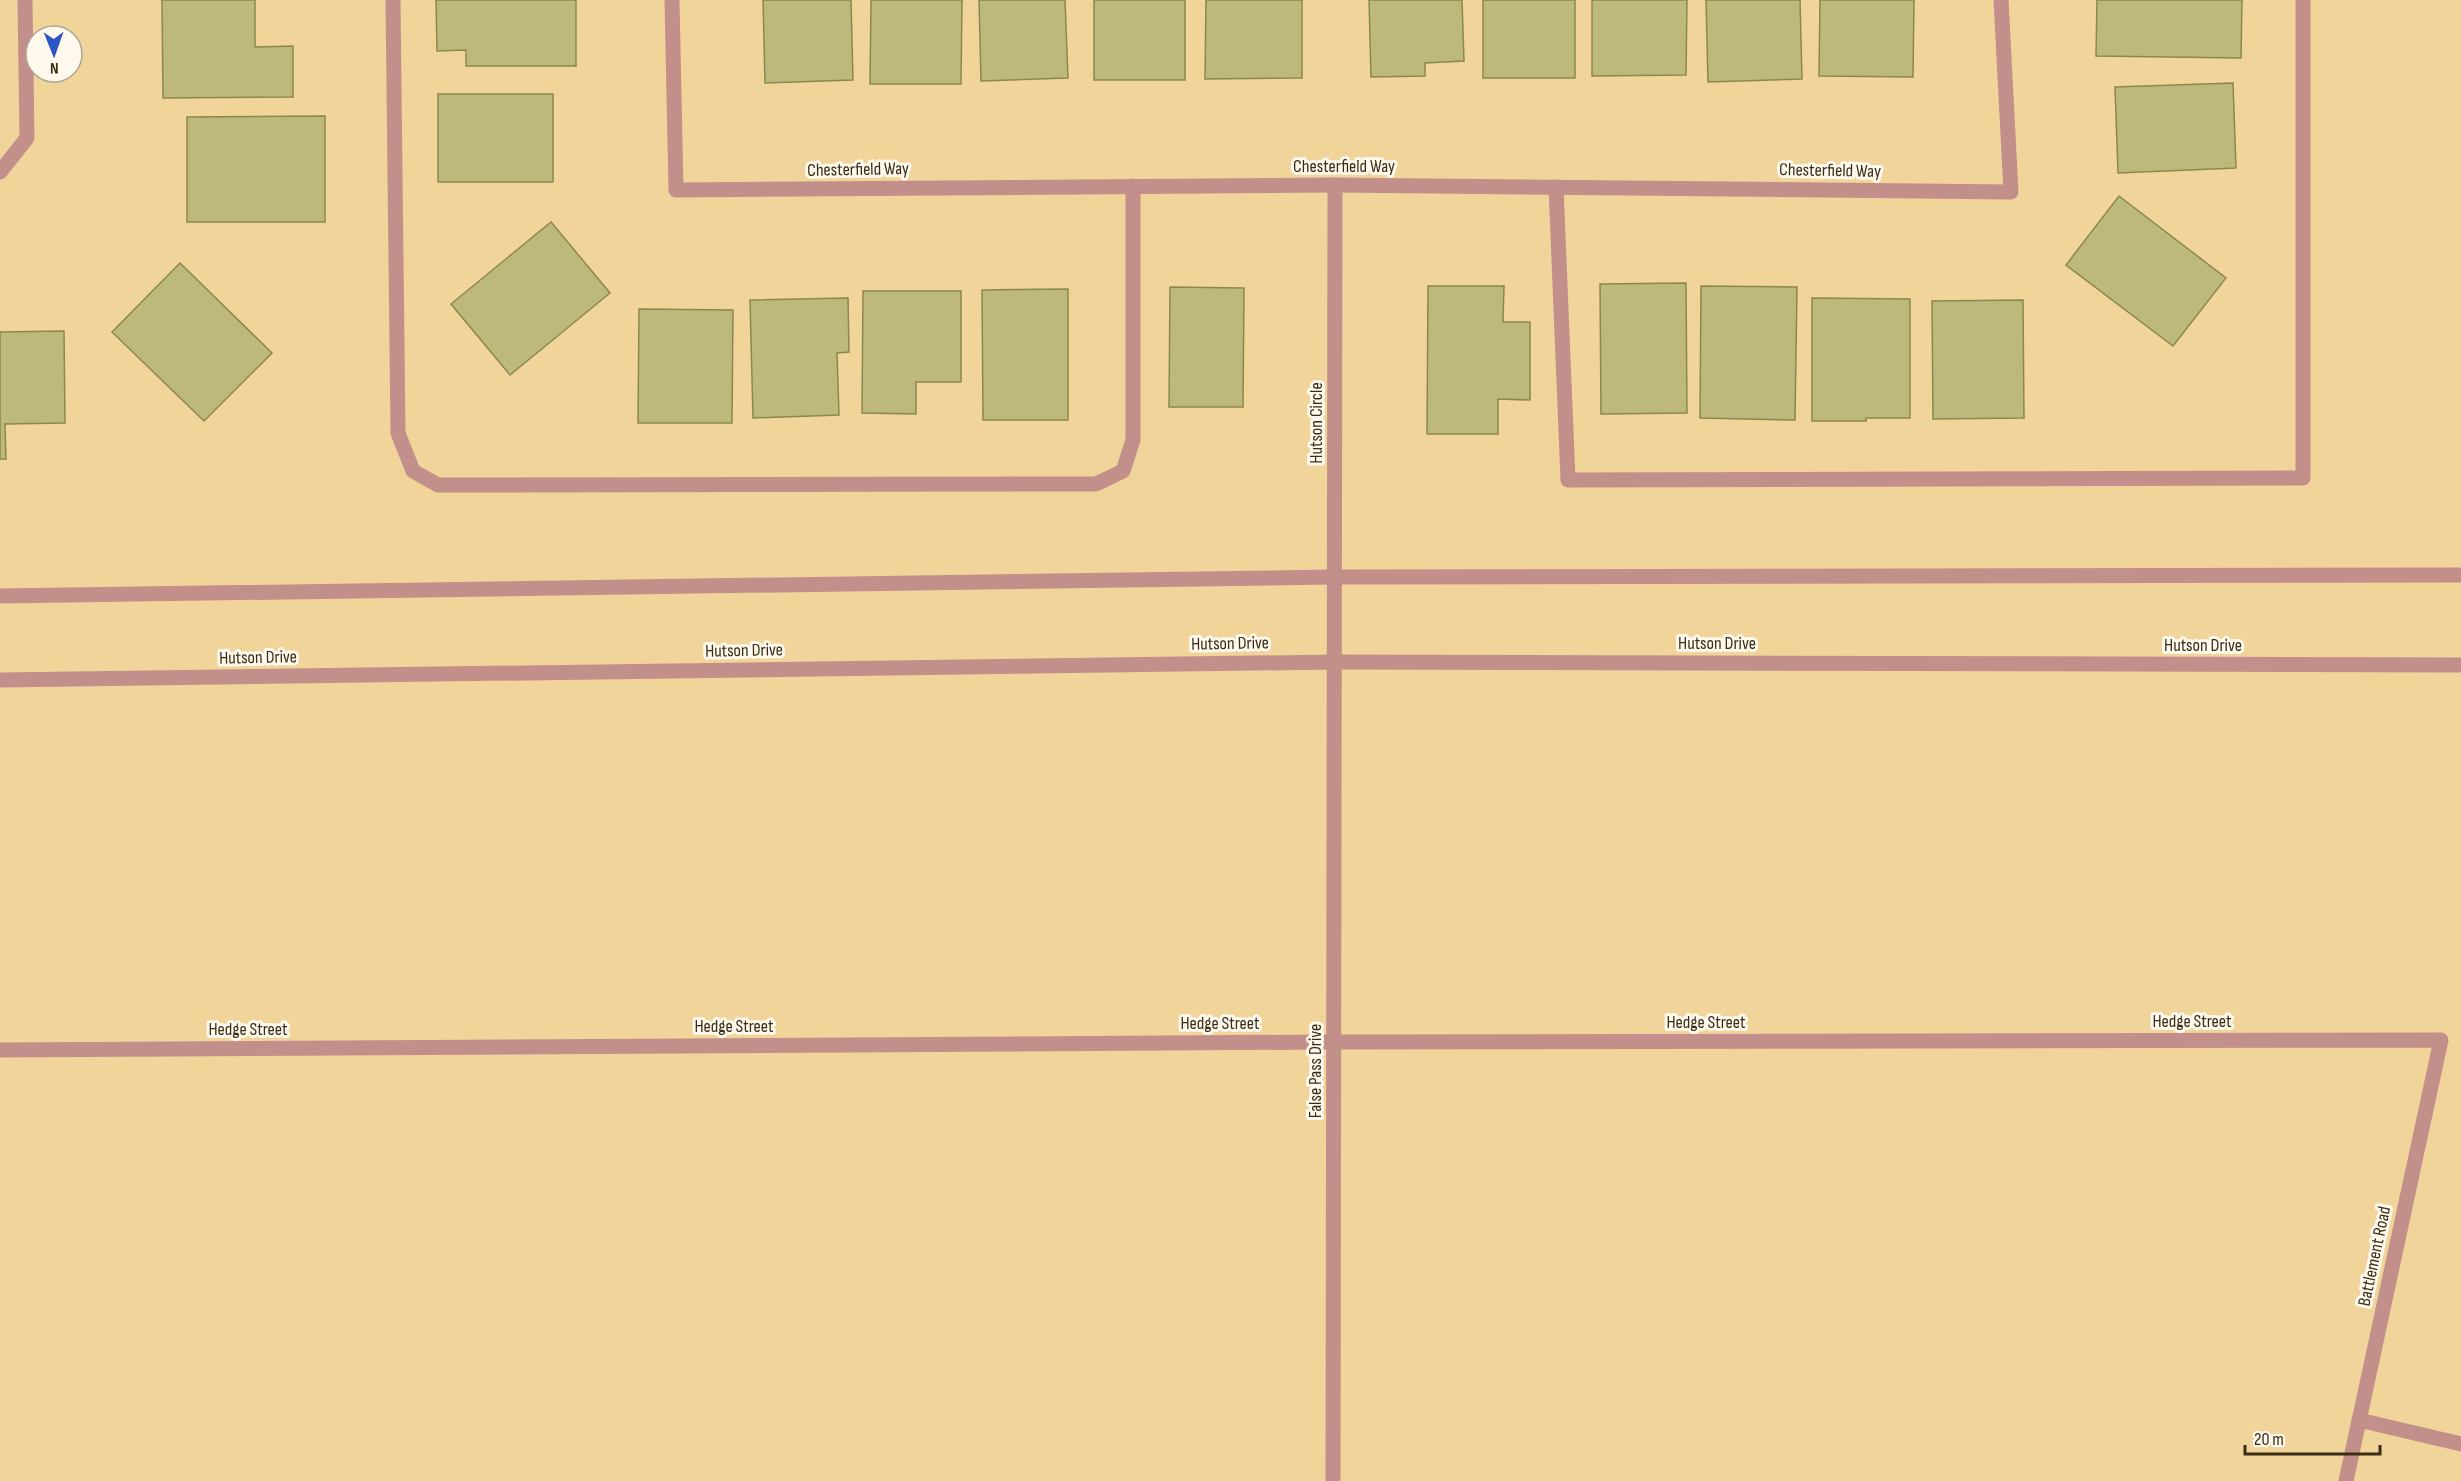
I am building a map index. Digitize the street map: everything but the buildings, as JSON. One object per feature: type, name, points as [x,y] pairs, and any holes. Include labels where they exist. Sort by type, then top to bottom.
[{"type":"street","points":[[0,172],[27,138],[25,0]]},
{"type":"street","points":[[393,0],[398,433],[413,471],[438,485],[1096,484],[1123,471],[1133,440],[1132,186]]},
{"type":"street","name":"Chesterfield Way","points":[[672,0],[676,190],[1335,185],[2011,192],[2001,0]]},
{"type":"street","points":[[1556,187],[1568,480],[2303,478],[2303,0]]},
{"type":"street","name":"Hutson Circle","points":[[1335,185],[1335,662]]},
{"type":"street","points":[[0,596],[1334,577],[2461,575]]},
{"type":"street","name":"Hutson Drive","points":[[0,680],[1335,662],[2461,665]]},
{"type":"street","name":"False Pass Drive","points":[[1333,1481],[1335,662]]},
{"type":"street","name":"Hedge Street","points":[[0,1050],[1334,1042],[2441,1040]]},
{"type":"street","name":"Battlement Road","points":[[2346,1481],[2441,1040]]},
{"type":"street","points":[[2359,1420],[2461,1444]]}]
